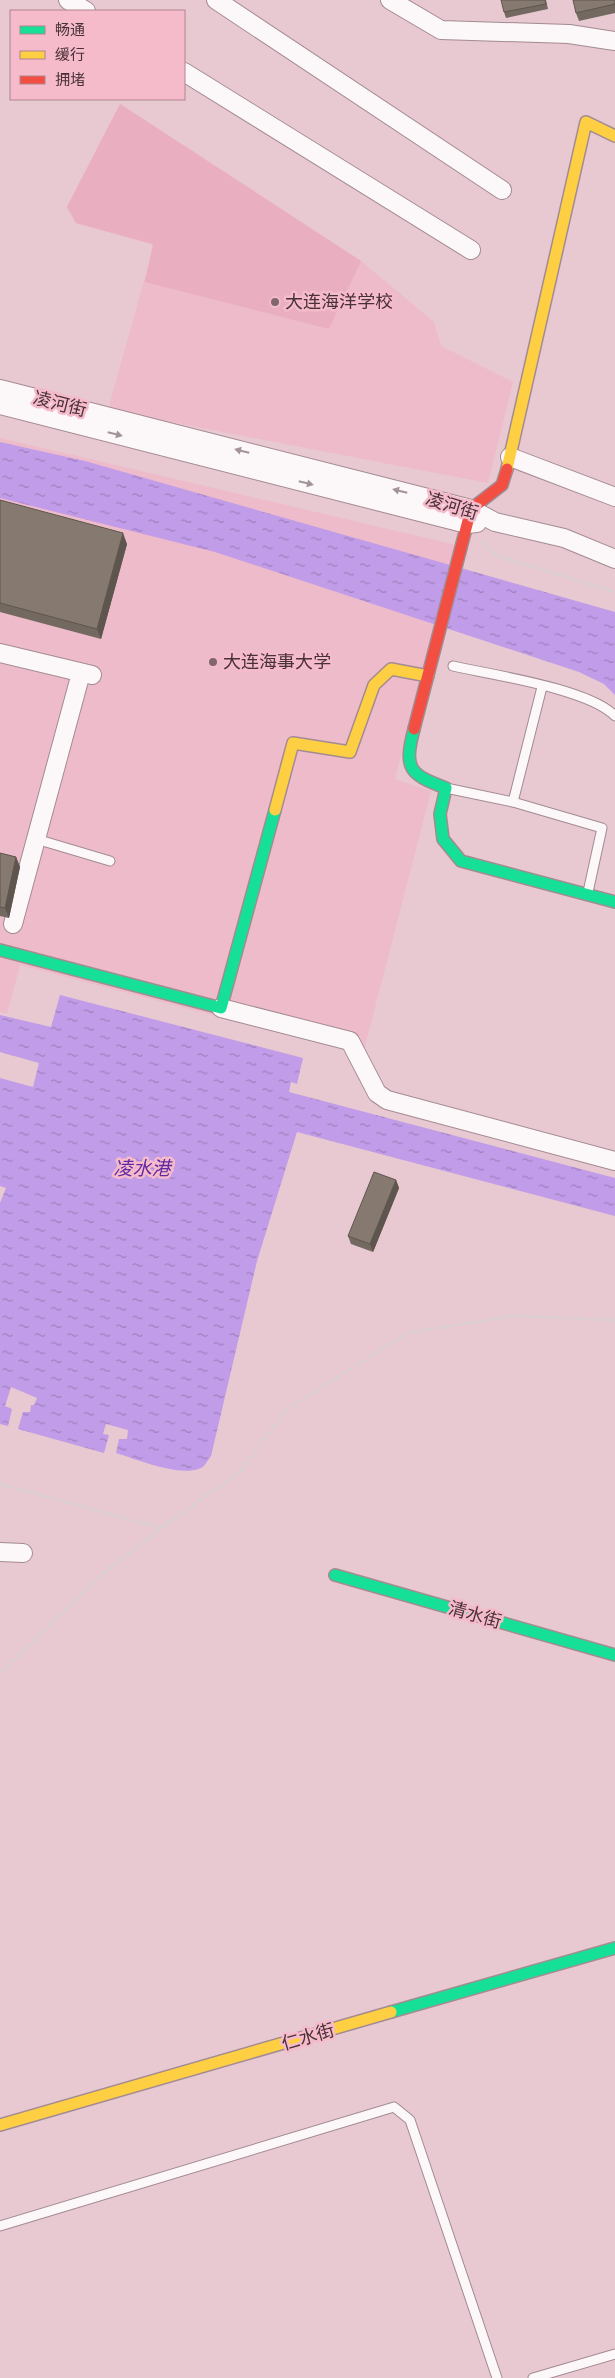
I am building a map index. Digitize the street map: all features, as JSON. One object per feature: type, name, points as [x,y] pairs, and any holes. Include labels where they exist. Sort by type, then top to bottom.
[{"type":"street","points":[[68,0],[84,10]]},
{"type":"street","points":[[216,0],[502,190]]},
{"type":"street","points":[[390,0],[441,30],[569,34],[615,41]]},
{"type":"street","points":[[185,73],[471,250]]},
{"type":"street","points":[[615,136],[586,122],[510,458],[502,485],[472,523],[461,548],[407,755],[409,766],[423,780],[446,788],[440,814],[443,839],[461,861],[615,902]]},
{"type":"street","name":"凌河街","points":[[0,389],[472,523]]},
{"type":"street","name":"凌河街","points":[[0,405],[472,523],[495,522],[564,538],[615,559]]},
{"type":"street","points":[[510,458],[615,497]]},
{"type":"street","points":[[0,653],[87,674],[36,840],[13,924]]},
{"type":"street","points":[[221,1008],[293,743],[350,752],[374,685],[391,668],[428,676]]},
{"type":"street","points":[[0,950],[350,1041],[377,1093],[387,1100],[615,1161]]},
{"type":"street","points":[[0,1552],[23,1553]]},
{"type":"street","name":"清水街","points":[[335,1575],[615,1655]]},
{"type":"street","name":"仁水街","points":[[0,2125],[615,1948]]},
{"type":"lane","points":[[453,666],[580,696],[606,708],[615,716]]},
{"type":"lane","points":[[512,802],[542,687]]},
{"type":"lane","points":[[446,788],[512,802],[602,828],[587,895]]},
{"type":"lane","points":[[36,840],[110,861]]},
{"type":"lane","points":[[0,2226],[394,2107],[410,2120],[497,2378]]},
{"type":"lane","points":[[533,2378],[615,2354]]},
{"type":"path","points":[[472,523],[498,556],[615,592]]},
{"type":"path","points":[[0,1673],[98,1578],[161,1528],[240,1472],[287,1408],[408,1333],[513,1316],[615,1320]]},
{"type":"path","points":[[0,1484],[161,1528]]},
{"type":"shaded area","name":"大连海洋学校","points":[[120,104],[361,261],[434,322],[441,346],[513,382],[488,483],[108,410],[154,245],[76,223],[67,207]]},
{"type":"shaded area","points":[[120,104],[361,261],[329,329],[145,282],[153,244],[76,223],[67,207]]},
{"type":"shaded area","name":"大连海事大学","points":[[0,438],[456,545],[395,779],[431,791],[363,1054],[20,965],[7,1014],[0,1012]]},
{"type":"water","points":[[0,442],[85,461],[615,612],[615,695],[604,684],[579,672],[215,552],[0,498]]},
{"type":"water","name":"凌水港","points":[[60,995],[303,1058],[297,1084],[291,1082],[289,1092],[615,1178],[615,1216],[297,1132],[257,1261],[211,1456],[204,1466],[196,1470],[174,1470],[116,1453],[119,1439],[127,1439],[128,1430],[106,1424],[103,1434],[109,1435],[104,1453],[18,1429],[23,1412],[30,1412],[31,1405],[34,1405],[37,1398],[11,1387],[5,1406],[12,1409],[8,1426],[0,1424],[0,1203],[6,1188],[0,1186],[0,1078],[33,1087],[39,1063],[0,1052],[0,1015],[51,1027]]},
{"type":"building","points":[[501,0],[545,0],[546,4],[504,12]]},
{"type":"building","points":[[573,0],[615,0],[615,4],[576,13]]},
{"type":"building","points":[[0,500],[123,533],[97,629],[0,603]]},
{"type":"building","points":[[0,853],[16,857],[5,908],[0,907]]},
{"type":"building","points":[[374,1172],[396,1180],[370,1244],[348,1236]]},
{"type":"traffic: fast","points":[[414,729],[409,753],[412,768],[424,778],[446,788],[440,814],[443,839],[461,861],[615,902]]},
{"type":"traffic: fast","points":[[0,950],[221,1008],[275,810]]},
{"type":"traffic: fast","points":[[335,1575],[615,1655]]},
{"type":"traffic: fast","points":[[391,2012],[615,1948]]},
{"type":"traffic: slow","points":[[507,469],[586,122],[615,136]]},
{"type":"traffic: slow","points":[[275,810],[293,743],[350,752],[374,685],[391,669],[428,676]]},
{"type":"traffic: slow","points":[[0,2125],[391,2012]]},
{"type":"traffic: jam","points":[[414,729],[471,509],[502,485],[507,469]]},
{"type":"place","name":"大连海洋学校","points":[[275,302]]},
{"type":"place","name":"大连海事大学","points":[[213,662]]}]
